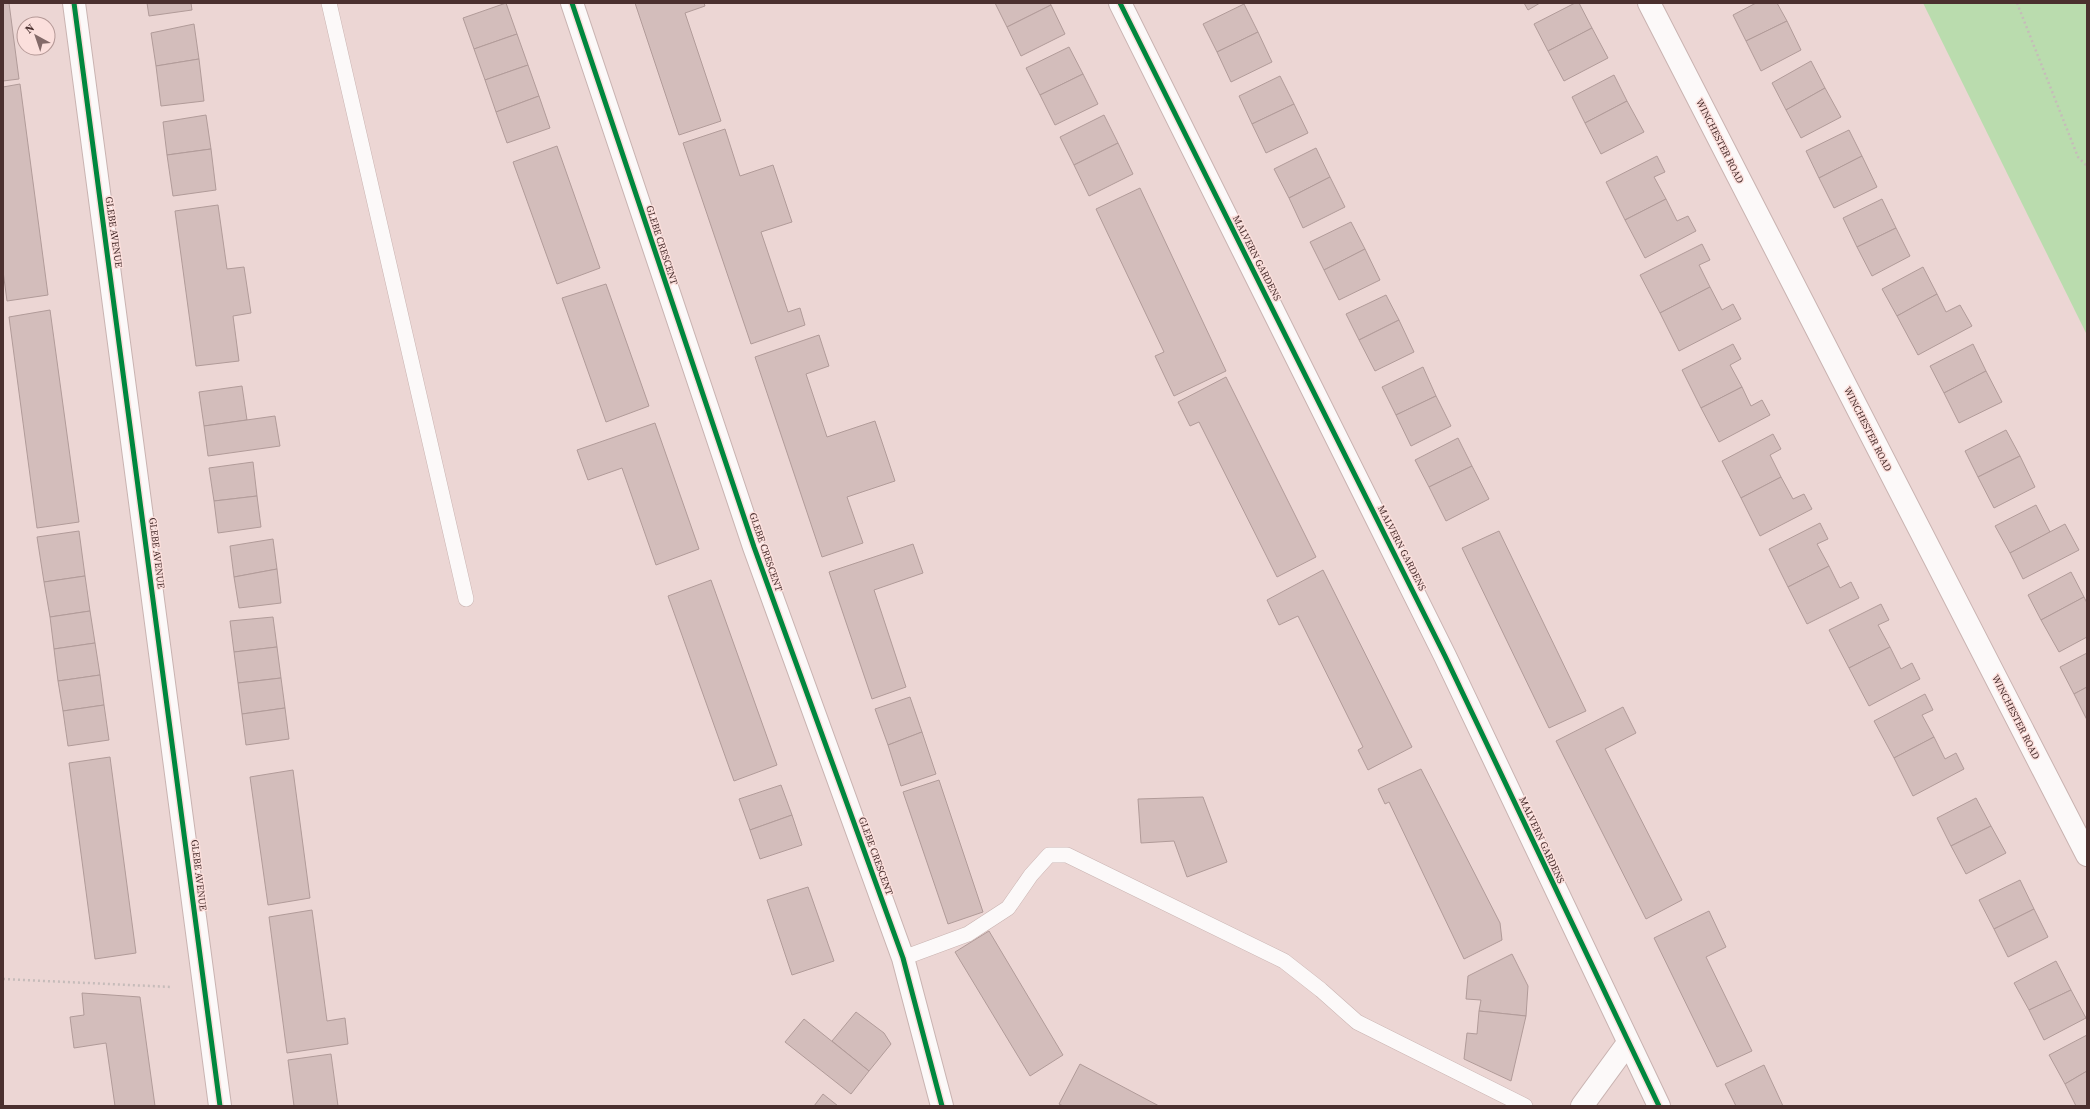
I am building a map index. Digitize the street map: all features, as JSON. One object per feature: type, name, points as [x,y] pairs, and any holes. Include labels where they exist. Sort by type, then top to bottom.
[{"type":"street","name":"GLEBE AVENUE","points":[[74,3],[220,1106]]},
{"type":"street","name":"GLEBE CRESCENT","points":[[572,3],[754,547],[903,958],[942,1106]]},
{"type":"street","name":"MALVERN GARDENS","points":[[1120,3],[1445,656],[1659,1106]]},
{"type":"street","name":"WINCHESTER ROAD","points":[[1649,3],[2087,855]]},
{"type":"street","points":[[1582,1106],[1628,1043]]},
{"type":"lane","points":[[329,3],[466,599]]},
{"type":"lane","points":[[903,958],[968,934],[1008,908],[1031,875],[1049,855],[1067,855],[1284,961],[1321,990],[1357,1022],[1524,1106]]},
{"type":"path","points":[[2017,3],[2078,157],[2087,166]]},
{"type":"path","points":[[3,979],[205,989]]},
{"type":"green space","points":[[1923,3],[2087,3],[2087,335]]},
{"type":"building","points":[[3,3],[9,3],[19,79],[3,81]]},
{"type":"building","points":[[147,3],[191,3],[192,10],[149,16]]},
{"type":"building","points":[[506,3],[517,34],[474,49],[463,18]]},
{"type":"building","points":[[635,3],[704,3],[705,6],[685,13],[721,121],[679,135]]},
{"type":"building","points":[[995,3],[1050,3],[1051,5],[1007,27]]},
{"type":"building","points":[[1524,3],[1540,3],[1528,10]]},
{"type":"building","points":[[1575,3],[1579,3],[1592,28],[1548,51],[1534,24]]},
{"type":"building","points":[[1756,3],[1777,3],[1787,21],[1746,41],[1733,15]]},
{"type":"building","points":[[1244,4],[1258,32],[1217,52],[1203,24]]},
{"type":"building","points":[[1051,5],[1065,34],[1021,56],[1007,27]]},
{"type":"building","points":[[1787,21],[1801,50],[1761,71],[1746,41]]},
{"type":"building","points":[[194,24],[199,59],[156,66],[151,33]]},
{"type":"building","points":[[1592,28],[1608,58],[1564,81],[1548,51]]},
{"type":"building","points":[[1258,32],[1272,62],[1231,82],[1217,52]]},
{"type":"building","points":[[517,34],[528,65],[485,80],[474,49]]},
{"type":"building","points":[[1069,47],[1083,74],[1040,95],[1026,68]]},
{"type":"building","points":[[199,59],[204,101],[161,106],[156,66]]},
{"type":"building","points":[[1811,61],[1825,88],[1786,110],[1772,83]]},
{"type":"building","points":[[528,65],[539,96],[496,112],[485,80]]},
{"type":"building","points":[[1083,74],[1098,104],[1055,125],[1040,95]]},
{"type":"building","points":[[1614,75],[1627,101],[1585,123],[1572,97]]},
{"type":"building","points":[[1280,76],[1294,104],[1252,124],[1239,96]]},
{"type":"building","points":[[20,84],[48,295],[7,301],[3,271],[3,87]]},
{"type":"building","points":[[1825,88],[1841,117],[1801,138],[1786,110]]},
{"type":"building","points":[[539,96],[550,128],[507,143],[496,112]]},
{"type":"building","points":[[1627,101],[1644,132],[1601,154],[1585,123]]},
{"type":"building","points":[[1294,104],[1308,133],[1266,153],[1252,124]]},
{"type":"building","points":[[206,115],[211,149],[167,155],[163,122]]},
{"type":"building","points":[[1104,115],[1118,143],[1074,165],[1060,137]]},
{"type":"building","points":[[725,129],[740,176],[773,165],[792,222],[761,232],[788,312],[800,308],[805,325],[751,344],[683,143]]},
{"type":"building","points":[[1849,130],[1862,156],[1819,178],[1806,151]]},
{"type":"building","points":[[1118,143],[1133,174],[1089,196],[1074,165]]},
{"type":"building","points":[[557,146],[600,268],[557,284],[513,162]]},
{"type":"building","points":[[1316,148],[1330,177],[1289,198],[1274,169]]},
{"type":"building","points":[[211,149],[216,190],[173,196],[167,155]]},
{"type":"building","points":[[1657,156],[1665,172],[1654,177],[1666,199],[1625,220],[1606,182]]},
{"type":"building","points":[[1862,156],[1877,187],[1834,208],[1819,178]]},
{"type":"building","points":[[1330,177],[1345,207],[1303,228],[1289,198]]},
{"type":"building","points":[[1140,188],[1226,371],[1174,396],[1155,356],[1164,352],[1096,209]]},
{"type":"building","points":[[1666,199],[1677,221],[1688,216],[1696,231],[1645,258],[1625,220]]},
{"type":"building","points":[[1882,199],[1896,228],[1857,247],[1843,218]]},
{"type":"building","points":[[218,205],[227,269],[244,267],[251,313],[233,316],[239,361],[196,366],[175,211]]},
{"type":"building","points":[[1351,222],[1365,249],[1324,270],[1310,242]]},
{"type":"building","points":[[1896,228],[1910,256],[1872,276],[1857,247]]},
{"type":"building","points":[[1702,244],[1710,260],[1699,265],[1710,287],[1660,313],[1640,275]]},
{"type":"building","points":[[1365,249],[1380,280],[1339,300],[1324,270]]},
{"type":"building","points":[[1923,267],[1937,294],[1897,316],[1882,289]]},
{"type":"building","points":[[606,284],[649,406],[606,422],[562,298]]},
{"type":"building","points":[[1710,287],[1722,310],[1733,304],[1741,319],[1679,351],[1660,313]]},
{"type":"building","points":[[1937,294],[1946,312],[1960,305],[1972,326],[1918,355],[1897,316]]},
{"type":"building","points":[[1386,295],[1399,320],[1359,340],[1346,314]]},
{"type":"building","points":[[50,310],[79,522],[37,528],[9,317]]},
{"type":"building","points":[[1399,320],[1414,352],[1375,371],[1359,340]]},
{"type":"building","points":[[819,335],[829,366],[806,374],[827,437],[875,421],[895,481],[847,497],[863,543],[822,557],[755,357]]},
{"type":"building","points":[[1733,344],[1741,359],[1730,365],[1742,387],[1701,408],[1682,370]]},
{"type":"building","points":[[1973,344],[1986,371],[1944,393],[1930,366]]},
{"type":"building","points":[[1423,367],[1436,396],[1396,415],[1382,387]]},
{"type":"building","points":[[1986,371],[2002,402],[1959,423],[1944,393]]},
{"type":"building","points":[[1226,377],[1316,557],[1277,577],[1199,422],[1190,426],[1178,402]]},
{"type":"building","points":[[242,386],[247,420],[204,426],[199,392]]},
{"type":"building","points":[[1742,387],[1751,406],[1762,400],[1770,415],[1719,442],[1701,408]]},
{"type":"building","points":[[1436,396],[1451,426],[1411,446],[1396,415]]},
{"type":"building","points":[[275,416],[280,446],[208,456],[204,426]]},
{"type":"building","points":[[655,423],[699,549],[656,565],[622,468],[588,480],[577,450]]},
{"type":"building","points":[[2006,430],[2020,456],[1978,477],[1965,451]]},
{"type":"building","points":[[1773,434],[1781,449],[1770,455],[1781,477],[1741,498],[1722,461]]},
{"type":"building","points":[[1458,438],[1472,466],[1429,487],[1415,460]]},
{"type":"building","points":[[2020,456],[2035,487],[1994,508],[1978,477]]},
{"type":"building","points":[[253,462],[257,496],[214,501],[209,468]]},
{"type":"building","points":[[1472,466],[1489,499],[1446,521],[1429,487]]},
{"type":"building","points":[[1781,477],[1793,499],[1804,494],[1812,509],[1760,536],[1741,498]]},
{"type":"building","points":[[257,496],[261,527],[218,533],[214,501]]},
{"type":"building","points":[[2036,505],[2050,532],[2010,553],[1995,526]]},
{"type":"building","points":[[1820,523],[1828,539],[1817,544],[1829,566],[1788,587],[1769,549]]},
{"type":"building","points":[[2065,524],[2079,550],[2023,579],[2010,553]]},
{"type":"building","points":[[79,531],[85,576],[44,582],[37,537]]},
{"type":"building","points":[[1499,531],[1586,711],[1549,728],[1462,548]]},
{"type":"building","points":[[273,539],[277,569],[234,577],[230,546]]},
{"type":"building","points":[[913,544],[923,573],[874,590],[906,687],[872,699],[829,572]]},
{"type":"building","points":[[1829,566],[1840,588],[1851,582],[1859,598],[1807,624],[1788,587]]},
{"type":"building","points":[[277,569],[281,603],[239,608],[234,577]]},
{"type":"building","points":[[1323,570],[1412,747],[1368,770],[1358,750],[1363,747],[1298,616],[1279,625],[1267,600]]},
{"type":"building","points":[[2071,572],[2084,597],[2041,620],[2028,595]]},
{"type":"building","points":[[85,576],[90,611],[50,617],[44,582]]},
{"type":"building","points":[[711,580],[777,765],[734,781],[668,596]]},
{"type":"building","points":[[2084,597],[2087,603],[2087,637],[2059,652],[2041,620]]},
{"type":"building","points":[[1881,604],[1889,620],[1878,625],[1890,647],[1849,668],[1829,630]]},
{"type":"building","points":[[90,611],[95,643],[54,649],[50,617]]},
{"type":"building","points":[[273,617],[277,647],[234,652],[230,621]]},
{"type":"building","points":[[95,643],[100,675],[58,681],[54,649]]},
{"type":"building","points":[[277,647],[281,678],[238,683],[234,652]]},
{"type":"building","points":[[1890,647],[1901,669],[1912,663],[1920,679],[1869,706],[1849,668]]},
{"type":"building","points":[[2087,653],[2087,687],[2074,694],[2060,667]]},
{"type":"building","points":[[100,675],[104,705],[63,711],[58,681]]},
{"type":"building","points":[[281,678],[285,708],[242,714],[238,683]]},
{"type":"building","points":[[2087,687],[2087,720],[2074,694]]},
{"type":"building","points":[[1925,694],[1933,710],[1922,715],[1934,737],[1894,758],[1874,721]]},
{"type":"building","points":[[910,697],[922,732],[888,745],[875,709]]},
{"type":"building","points":[[104,705],[109,740],[68,746],[63,711]]},
{"type":"building","points":[[1623,707],[1636,733],[1605,749],[1682,900],[1646,919],[1556,741]]},
{"type":"building","points":[[285,708],[289,739],[246,745],[242,714]]},
{"type":"building","points":[[922,732],[936,774],[901,786],[888,745]]},
{"type":"building","points":[[1934,737],[1945,759],[1956,753],[1964,769],[1913,796],[1894,758]]},
{"type":"building","points":[[110,757],[136,953],[95,959],[69,763]]},
{"type":"building","points":[[1421,769],[1500,923],[1502,940],[1464,959],[1389,802],[1385,804],[1378,789]]},
{"type":"building","points":[[293,770],[310,898],[268,905],[250,777]]},
{"type":"building","points":[[939,780],[983,912],[948,924],[903,792]]},
{"type":"building","points":[[781,785],[792,815],[750,830],[739,799]]},
{"type":"building","points":[[1203,797],[1227,862],[1187,877],[1174,841],[1141,843],[1138,799]]},
{"type":"building","points":[[1976,798],[1991,826],[1951,846],[1937,818]]},
{"type":"building","points":[[792,815],[802,845],[760,859],[750,830]]},
{"type":"building","points":[[1991,826],[2006,853],[1966,874],[1951,846]]},
{"type":"building","points":[[2020,880],[2034,909],[1994,929],[1979,900]]},
{"type":"building","points":[[808,887],[834,961],[792,975],[767,900]]},
{"type":"building","points":[[2034,909],[2048,937],[2008,957],[1994,929]]},
{"type":"building","points":[[312,910],[327,1021],[345,1018],[348,1044],[287,1053],[269,917]]},
{"type":"building","points":[[1709,911],[1726,947],[1706,957],[1752,1051],[1717,1067],[1654,938]]},
{"type":"building","points":[[989,931],[1063,1055],[1030,1076],[955,952]]},
{"type":"building","points":[[1512,954],[1528,986],[1526,1016],[1479,1011],[1481,1000],[1466,999],[1468,976]]},
{"type":"building","points":[[2056,961],[2071,990],[2029,1010],[2014,983]]},
{"type":"building","points":[[2071,990],[2086,1018],[2044,1040],[2029,1010]]},
{"type":"building","points":[[82,993],[140,997],[155,1106],[115,1106],[106,1043],[74,1048],[70,1017],[84,1015]]},
{"type":"building","points":[[1479,1011],[1526,1016],[1511,1081],[1464,1059],[1467,1033],[1477,1034]]},
{"type":"building","points":[[856,1012],[884,1033],[891,1044],[869,1071],[832,1041]]},
{"type":"building","points":[[804,1019],[869,1071],[851,1094],[785,1042]]},
{"type":"building","points":[[2087,1035],[2087,1071],[2065,1084],[2049,1055]]},
{"type":"building","points":[[331,1054],[338,1106],[294,1106],[288,1060]]},
{"type":"building","points":[[1080,1064],[1159,1106],[1063,1106],[1059,1104]]},
{"type":"building","points":[[1764,1065],[1783,1106],[1736,1106],[1725,1084]]},
{"type":"building","points":[[2087,1071],[2087,1106],[2076,1106],[2065,1084]]},
{"type":"building","points":[[823,1094],[838,1106],[814,1106]]},
{"type":"cycle path","points":[[74,3],[220,1106]]},
{"type":"cycle path","points":[[572,3],[754,547],[903,958],[942,1106]]},
{"type":"cycle path","points":[[1120,3],[1445,656],[1659,1106]]}]
